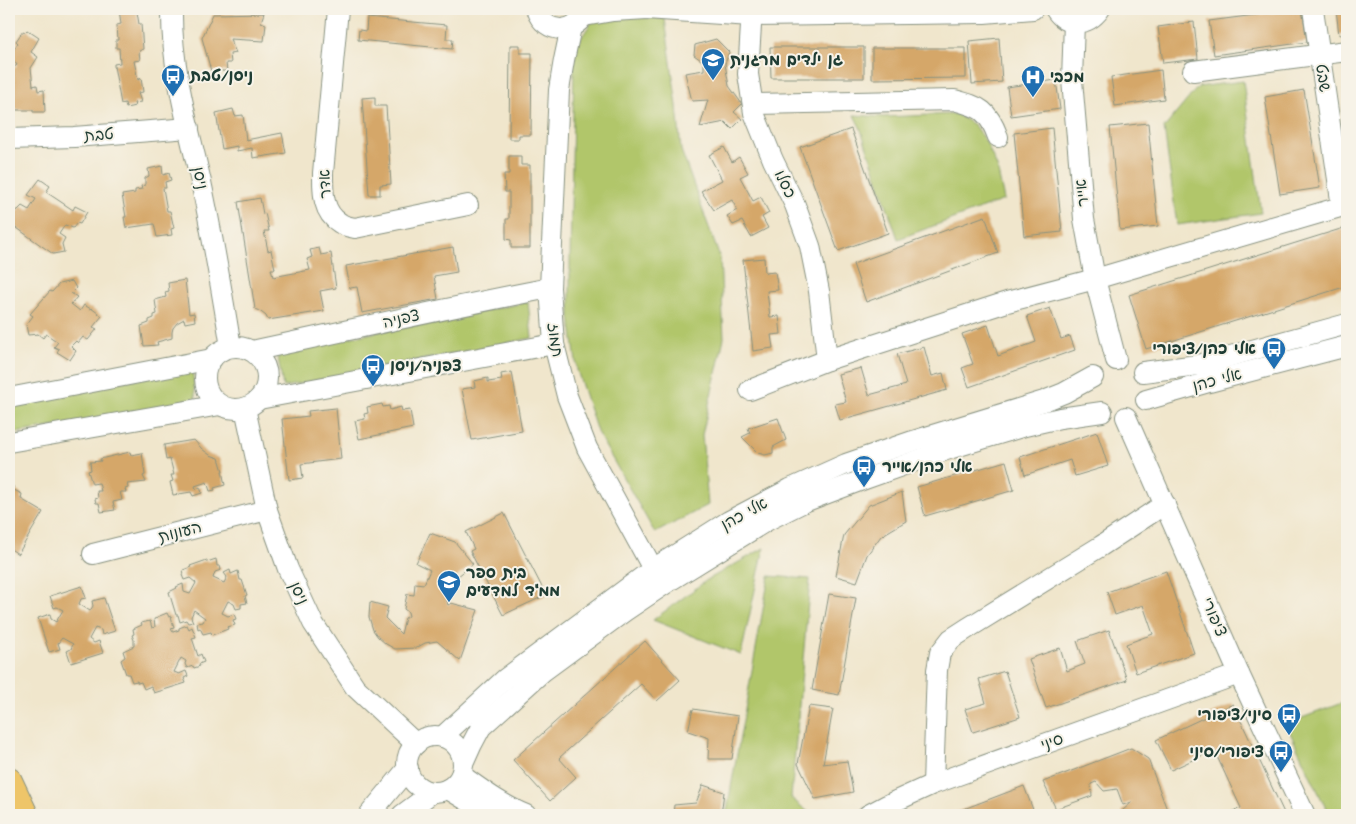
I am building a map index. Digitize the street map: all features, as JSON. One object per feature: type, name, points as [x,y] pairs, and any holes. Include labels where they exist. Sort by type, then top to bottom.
[{"type":"main road","points":[[9,781],[25,815]]},
{"type":"street","name":"ניסן","points":[[172,9],[171,32],[179,84],[211,229],[231,347]]},
{"type":"street","name":"אדר","points":[[338,9],[323,173],[323,194],[327,211],[340,223],[355,228],[468,205]]},
{"type":"street","points":[[538,14],[557,29],[564,29],[581,17],[613,11],[647,9],[751,12],[984,13],[1033,9]]},
{"type":"street","points":[[1055,9],[1064,18],[1074,22],[1089,20],[1100,9]]},
{"type":"street","name":"שבט","points":[[1312,9],[1345,206]]},
{"type":"street","name":"כסלו","points":[[751,12],[748,74],[754,113],[773,160],[795,205],[810,246],[819,291],[827,360]]},
{"type":"street","name":"תמוז","points":[[538,14],[556,50],[559,90]]},
{"type":"street","name":"תמוז","points":[[581,17],[564,60],[559,90],[550,288],[554,344],[567,396],[586,448],[653,569]]},
{"type":"street","name":"אייר","points":[[1074,22],[1072,80],[1084,219],[1095,279],[1116,360]]},
{"type":"street","points":[[1193,71],[1347,51]]},
{"type":"street","points":[[753,104],[954,100],[970,104],[986,113],[998,137]]},
{"type":"street","name":"טבת","points":[[9,139],[74,137],[189,128]]},
{"type":"street","points":[[750,390],[827,360],[1007,302],[1095,279],[1345,206]]},
{"type":"street","name":"צפניה","points":[[252,351],[476,302],[550,288]]},
{"type":"street","name":"אלי כהן","points":[[1143,372],[1198,364],[1347,324]]},
{"type":"street","points":[[252,404],[264,393],[268,377],[263,362],[246,348],[231,347],[221,351],[212,359],[207,368],[205,378],[207,388],[212,398],[220,405],[237,409],[252,404],[554,344]]},
{"type":"street","name":"אלי כהן","points":[[1146,400],[1347,346]]},
{"type":"street","points":[[9,398],[212,359]]},
{"type":"street","points":[[1116,360],[1124,360],[1138,367],[1143,372],[1148,381],[1148,391],[1146,400],[1134,414],[1118,418],[1109,416],[1096,405],[1091,387],[1093,378],[1099,369],[1106,364],[1116,360]]},
{"type":"street","name":"אלי כהן","points":[[442,738],[505,679],[653,569],[729,521],[790,489],[846,464],[913,441],[1044,401],[1093,378]]},
{"type":"street","name":"ניסן","points":[[252,404],[267,510],[288,569],[313,623],[355,687],[416,744]]},
{"type":"street","points":[[9,442],[220,405]]},
{"type":"street","name":"אלי כהן","points":[[402,815],[452,780],[481,727],[542,672],[671,580],[768,520],[804,502],[949,449],[1025,426],[1060,418],[1102,412]]},
{"type":"street","name":"ציפורי","points":[[1126,417],[1239,674],[1305,815]]},
{"type":"street","points":[[933,784],[936,670],[940,653],[951,640],[968,628],[1165,504]]},
{"type":"street","name":"העונות","points":[[93,554],[267,510]]},
{"type":"street","name":"סיני","points":[[868,815],[933,784],[1239,674]]},
{"type":"street","points":[[452,780],[462,755],[457,747],[451,741],[433,737],[424,739],[416,744],[408,759],[410,777],[416,785],[424,790],[452,780],[491,796],[526,815]]},
{"type":"street","points":[[370,815],[408,768]]},
{"type":"street","points":[[452,780],[491,815]]},
{"type":"green space","points":[[591,9],[665,19],[681,150],[720,258],[724,338],[702,435],[708,505],[655,533],[597,432],[577,370],[570,317],[574,64],[577,44],[591,23]]},
{"type":"green space","points":[[1243,81],[1261,213],[1177,225],[1164,128],[1198,87]]},
{"type":"green space","points":[[956,114],[974,125],[986,142],[997,167],[1004,200],[898,239],[860,127],[854,115],[884,117]]},
{"type":"green space","points":[[528,302],[532,338],[283,387],[277,352]]},
{"type":"green space","points":[[192,367],[196,403],[9,434],[9,405]]},
{"type":"green space","points":[[764,548],[741,655],[653,620],[707,580]]},
{"type":"green space","points":[[769,576],[810,579],[791,798],[812,815],[726,815]]},
{"type":"green space","points":[[1347,701],[1347,815],[1329,815],[1286,724]]},
{"type":"building","points":[[119,9],[145,9],[137,12],[139,24],[141,24],[143,49],[139,51],[140,60],[134,61],[138,80],[141,78],[143,92],[138,93],[141,102],[134,103],[135,106],[126,108],[125,103],[121,104],[114,66],[114,64],[120,63],[119,48],[116,48],[116,40],[118,40],[117,25],[121,24]]},
{"type":"building","points":[[1302,9],[1307,42],[1214,55],[1209,21]]},
{"type":"building","points":[[1336,9],[1347,9],[1347,34],[1339,35]]},
{"type":"building","points":[[264,13],[261,22],[266,24],[264,41],[230,39],[236,53],[230,54],[231,63],[226,63],[227,71],[211,71],[202,38],[213,14]]},
{"type":"building","points":[[367,18],[447,25],[446,39],[453,39],[452,49],[358,40],[359,30],[366,31]]},
{"type":"building","points":[[1194,22],[1198,59],[1163,63],[1158,27]]},
{"type":"building","points":[[27,30],[39,38],[31,52],[38,57],[31,68],[33,86],[37,85],[38,91],[44,90],[45,112],[9,110],[9,71],[17,65],[10,55],[18,43],[16,41],[23,31]]},
{"type":"building","points":[[999,38],[1002,82],[972,84],[969,41]]},
{"type":"building","points":[[716,39],[729,52],[725,64],[729,86],[742,104],[734,112],[742,119],[732,129],[725,122],[700,127],[708,100],[692,101],[685,73],[704,70],[704,62],[694,55],[695,45]]},
{"type":"building","points":[[510,45],[520,45],[520,53],[532,53],[531,135],[519,135],[519,139],[509,139]]},
{"type":"building","points":[[770,47],[864,47],[864,78],[771,78]]},
{"type":"building","points":[[872,48],[966,48],[966,78],[872,79]]},
{"type":"building","points":[[1161,70],[1164,99],[1115,106],[1111,77]]},
{"type":"building","name":"מכבי","points":[[1056,80],[1060,109],[1011,116],[1007,87]]},
{"type":"building","points":[[1304,90],[1320,188],[1280,194],[1265,97]]},
{"type":"building","points":[[375,97],[375,106],[386,106],[391,184],[380,185],[380,195],[369,195],[362,98]]},
{"type":"building","points":[[233,109],[235,116],[243,115],[246,140],[282,133],[286,153],[253,158],[252,148],[237,151],[237,146],[222,149],[216,113]]},
{"type":"building","points":[[1148,123],[1158,226],[1120,230],[1110,127]]},
{"type":"building","points":[[1052,128],[1062,232],[1024,236],[1014,133]]},
{"type":"building","points":[[851,129],[888,233],[838,251],[800,147]]},
{"type":"building","points":[[724,147],[732,162],[739,157],[748,173],[740,177],[753,201],[761,197],[769,213],[762,217],[768,228],[751,237],[742,221],[733,225],[727,216],[737,210],[732,200],[714,210],[701,191],[722,180],[709,155]]},
{"type":"building","points":[[509,156],[521,156],[521,165],[530,165],[530,248],[511,248],[511,240],[506,239],[506,219],[509,219],[509,192],[505,192],[504,174],[509,174]]},
{"type":"building","points":[[162,166],[163,175],[169,173],[171,180],[165,182],[166,188],[163,188],[167,211],[170,211],[174,228],[171,229],[172,235],[157,237],[154,224],[126,228],[122,195],[135,193],[135,190],[142,189],[141,186],[145,185],[145,178],[149,176],[148,169]]},
{"type":"building","points":[[40,179],[50,186],[46,192],[73,210],[75,206],[87,212],[80,224],[77,223],[73,228],[65,225],[59,234],[65,238],[62,244],[64,252],[53,254],[10,223],[9,213],[18,210],[22,206],[29,210],[36,199],[28,195]]},
{"type":"building","points":[[260,198],[269,231],[264,231],[268,251],[271,250],[275,269],[271,269],[273,277],[310,270],[307,259],[312,257],[310,250],[319,248],[321,255],[331,253],[336,288],[320,291],[324,311],[268,320],[266,316],[255,309],[238,202]]},
{"type":"building","points":[[985,216],[998,253],[866,302],[853,264]]},
{"type":"building","points":[[1347,227],[1347,286],[1146,349],[1129,295]]},
{"type":"building","points":[[453,247],[457,272],[434,276],[438,299],[362,313],[357,287],[350,288],[346,266]]},
{"type":"building","points":[[764,258],[765,273],[775,272],[778,290],[767,291],[770,317],[779,316],[781,334],[771,335],[773,348],[753,351],[743,260]]},
{"type":"building","points":[[185,280],[189,314],[194,313],[195,321],[185,323],[184,319],[173,328],[172,338],[157,342],[158,345],[144,346],[141,326],[149,323],[149,320],[157,314],[155,300],[166,297],[165,292],[169,291],[168,283]]},
{"type":"building","points":[[72,281],[76,288],[71,293],[77,297],[71,304],[80,311],[84,305],[102,316],[93,327],[97,329],[88,340],[83,337],[78,343],[76,341],[71,346],[76,351],[70,360],[57,352],[59,349],[54,347],[58,342],[46,334],[43,338],[38,334],[28,335],[26,325],[33,316],[30,314],[50,291],[52,292],[59,284]]},
{"type":"building","points":[[1050,308],[1061,339],[1070,336],[1075,350],[969,387],[962,368],[973,364],[962,334],[988,325],[998,356],[1036,342],[1027,316]]},
{"type":"building","points":[[924,347],[932,376],[943,373],[947,390],[840,420],[835,404],[846,402],[838,374],[861,368],[869,395],[906,385],[897,354]]},
{"type":"building","points":[[512,372],[522,431],[472,440],[462,389],[475,387],[474,381],[488,378],[488,382],[502,380],[501,374]]},
{"type":"building","points":[[382,404],[383,407],[389,406],[390,410],[401,407],[402,411],[410,410],[413,428],[359,439],[355,421],[365,419],[364,414],[368,413],[367,407]]},
{"type":"building","points":[[336,408],[341,459],[301,464],[303,478],[289,480],[282,419],[309,416],[308,411]]},
{"type":"building","points":[[778,418],[786,440],[773,447],[773,453],[765,455],[758,453],[742,437],[750,433],[748,428]]},
{"type":"building","points":[[1097,432],[1108,466],[1075,476],[1070,460],[1025,475],[1020,457]]},
{"type":"building","points":[[194,440],[210,455],[219,458],[225,485],[210,491],[207,482],[195,486],[196,489],[200,487],[202,493],[193,496],[191,492],[173,495],[170,482],[173,481],[171,475],[174,475],[170,459],[166,460],[164,445]]},
{"type":"building","points":[[130,452],[131,455],[142,453],[145,475],[143,476],[146,482],[127,484],[126,492],[120,492],[122,500],[113,502],[115,510],[101,512],[99,503],[96,503],[95,499],[98,498],[97,491],[101,491],[99,483],[92,484],[88,471],[91,470],[90,462],[101,461],[100,459]]},
{"type":"building","points":[[1006,461],[1014,490],[925,516],[917,487]]},
{"type":"building","points":[[9,484],[14,487],[12,489],[22,494],[21,499],[43,512],[18,554],[9,548]]},
{"type":"building","points":[[902,492],[906,521],[881,536],[867,555],[857,582],[836,576],[844,535],[869,505]]},
{"type":"building","points":[[504,513],[546,595],[503,615],[470,551],[474,549],[466,532]]},
{"type":"building","points":[[430,533],[455,542],[473,564],[452,581],[440,586],[446,596],[448,605],[451,603],[478,610],[460,661],[437,641],[425,643],[416,648],[395,649],[378,637],[373,630],[369,617],[370,602],[388,607],[385,618],[401,634],[405,618],[409,616],[408,612],[404,609],[407,594],[414,595],[415,583],[424,584],[430,570],[416,563]]},
{"type":"building","points":[[216,559],[217,566],[220,566],[221,570],[215,572],[213,578],[224,583],[227,577],[224,573],[230,570],[231,574],[238,571],[247,595],[245,596],[247,603],[241,604],[241,608],[236,609],[234,604],[228,601],[222,613],[228,616],[234,614],[236,619],[233,620],[235,625],[212,635],[211,632],[203,634],[200,628],[198,629],[197,623],[203,622],[205,618],[194,610],[191,617],[193,622],[188,623],[186,620],[180,622],[169,592],[183,584],[184,592],[190,594],[196,583],[190,578],[184,580],[183,570],[207,560],[207,562]]},
{"type":"building","points":[[1166,571],[1194,653],[1136,673],[1126,644],[1153,634],[1143,605],[1115,615],[1107,592]]},
{"type":"building","points":[[82,586],[86,598],[81,599],[79,604],[90,611],[93,606],[92,601],[104,598],[115,631],[102,635],[101,630],[95,628],[89,639],[94,643],[99,641],[103,653],[71,663],[67,651],[71,649],[73,644],[62,638],[58,643],[60,649],[49,652],[38,618],[50,614],[51,619],[56,622],[63,610],[57,607],[54,608],[50,596]]},
{"type":"building","points":[[829,594],[856,598],[839,695],[812,690]]},
{"type":"building","points":[[167,613],[169,617],[171,616],[174,628],[171,629],[173,632],[187,625],[189,629],[192,627],[196,637],[192,638],[198,656],[201,654],[204,662],[199,664],[200,666],[187,668],[186,661],[181,658],[174,672],[179,674],[186,671],[188,676],[184,678],[186,683],[154,693],[151,686],[144,689],[141,682],[132,682],[129,674],[126,674],[121,660],[125,657],[123,651],[134,646],[133,629],[142,625],[141,623],[150,621],[152,628],[155,627],[154,619]]},
{"type":"building","points":[[1109,630],[1127,680],[1046,708],[1029,659],[1060,648],[1067,671],[1085,664],[1077,641]]},
{"type":"building","points":[[645,641],[680,680],[657,701],[641,684],[559,758],[576,777],[550,801],[513,760]]},
{"type":"building","points":[[1005,671],[1020,717],[973,732],[965,709],[986,703],[979,679]]},
{"type":"building","points":[[1233,704],[1285,815],[1225,815],[1241,808],[1214,750],[1171,770],[1156,740]]},
{"type":"building","points":[[809,706],[833,709],[823,764],[847,761],[853,792],[815,799],[798,764]]},
{"type":"building","points":[[693,709],[738,716],[732,759],[708,759],[709,738],[688,731]]},
{"type":"building","points":[[1131,748],[1148,759],[1169,815],[1124,815],[1122,811],[1132,802],[1123,805],[1117,789],[1104,791],[1096,782],[1091,784],[1092,796],[1056,809],[1043,782]]},
{"type":"building","points":[[703,785],[724,792],[721,815],[673,815],[674,805],[696,803]]},
{"type":"building","points":[[1024,786],[1035,815],[948,815]]},
{"type":"place","name":"גן ילדים מרגנית","points":[[713,81]]},
{"type":"place","name":"ניסן/טבת","points":[[173,97]]},
{"type":"place","name":"מכבי","points":[[1033,98]]},
{"type":"place","name":"אלי כהן/ציפורי","points":[[1274,370]]},
{"type":"place","name":"צפניה/ניסן","points":[[373,387]]},
{"type":"place","name":"אלי כהן/אייר","points":[[864,488]]},
{"type":"place","name":"בית ספר ממ\"ד למדעים","points":[[449,603]]},
{"type":"place","name":"סיני/ציפורי","points":[[1289,736]]},
{"type":"place","name":"ציפורי/סיני","points":[[1281,773]]}]
